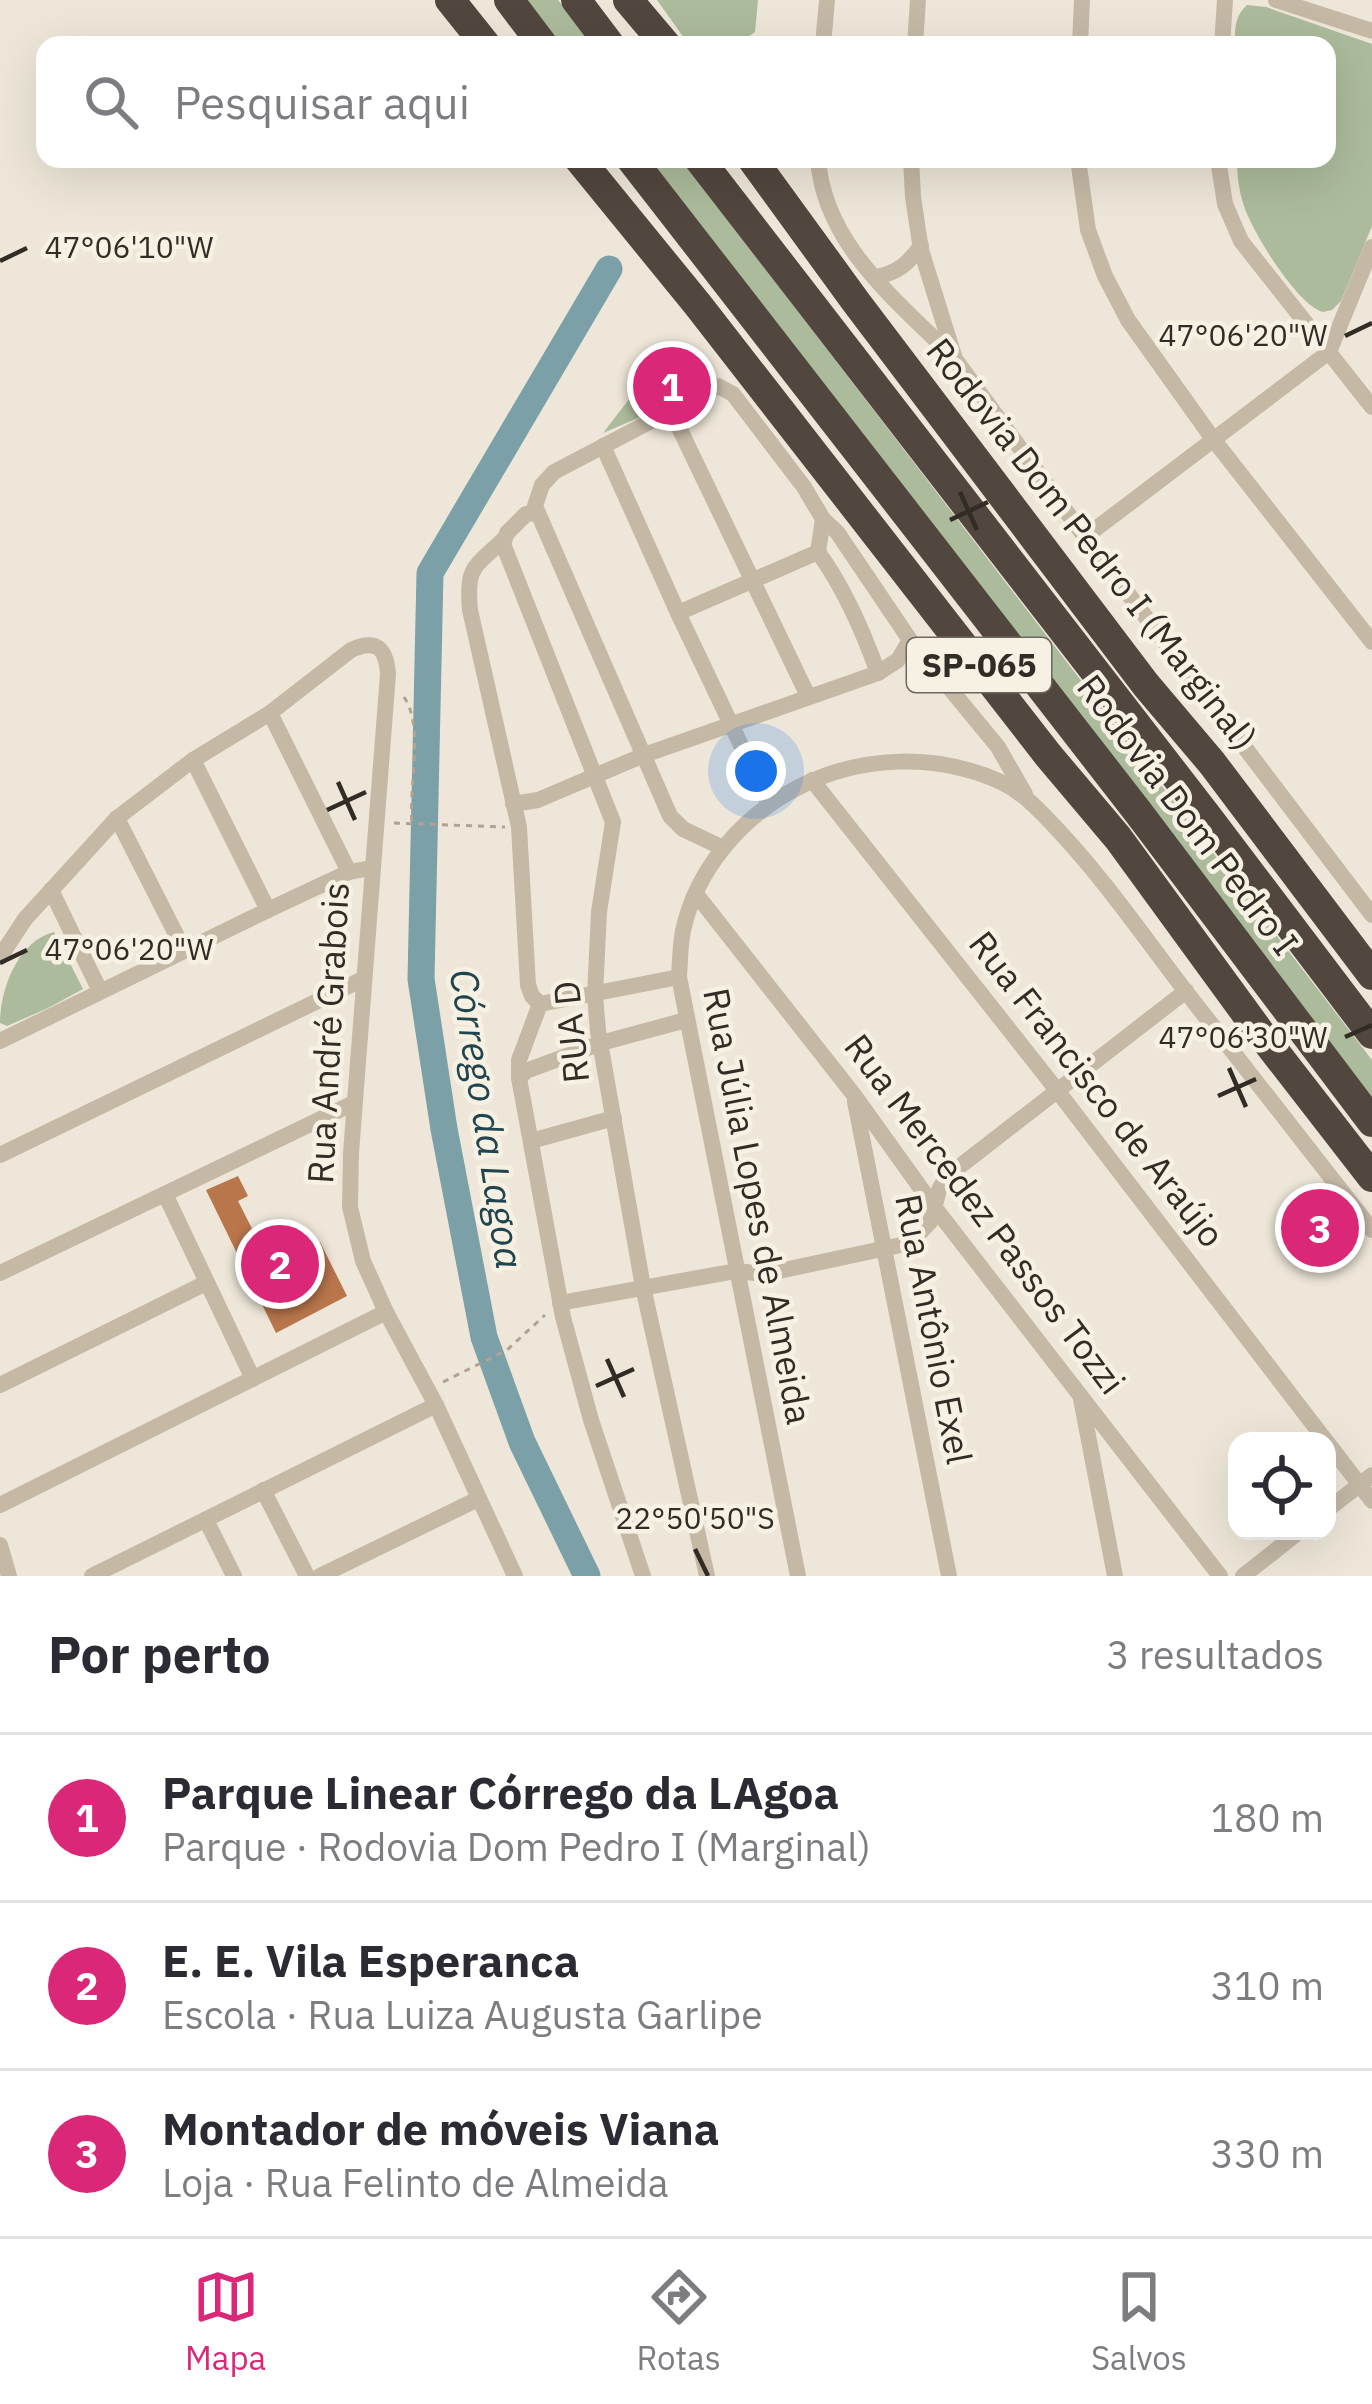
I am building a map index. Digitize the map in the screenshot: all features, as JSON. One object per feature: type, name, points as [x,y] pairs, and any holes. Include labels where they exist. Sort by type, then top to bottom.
[{"type":"highway","points":[[454,0],[480,36]]},
{"type":"highway","points":[[509,0],[536,36]]},
{"type":"highway","points":[[576,0],[603,36]]},
{"type":"highway","points":[[632,0],[661,36]]},
{"type":"highway","name":"SP-065","points":[[586,168],[1118,838],[1372,1177]]},
{"type":"highway","name":"Rodovia Dom Pedro I","points":[[638,168],[1372,1122]]},
{"type":"highway","name":"Rodovia Dom Pedro I","points":[[706,168],[1372,1034]]},
{"type":"highway","name":"Rodovia Dom Pedro I (Marginal)","points":[[759,168],[1146,685],[1212,763],[1372,975]]},
{"type":"street","points":[[824,36],[826,0]]},
{"type":"street","points":[[916,36],[918,0]]},
{"type":"street","points":[[1080,36],[1082,0]]},
{"type":"street","points":[[1223,36],[1225,0]]},
{"type":"street","points":[[1276,0],[1372,31]]},
{"type":"street","points":[[819,168],[832,221],[857,257],[955,358],[1372,915]]},
{"type":"street","points":[[911,168],[921,246],[955,358]]},
{"type":"street","points":[[1079,168],[1088,230],[1105,276],[1142,342],[1372,642]]},
{"type":"street","points":[[1219,168],[1225,204],[1241,241],[1372,407]]},
{"type":"street","points":[[876,278],[904,266],[921,246]]},
{"type":"street","points":[[1085,537],[1329,352],[1372,247]]},
{"type":"street","points":[[1311,329],[1344,315]]},
{"type":"street","points":[[723,848],[675,824],[536,506],[542,485],[554,472],[718,386],[725,388],[804,488],[910,640],[990,737],[1028,799],[1090,865],[1372,1230]]},
{"type":"street","points":[[673,412],[808,696]]},
{"type":"street","points":[[603,446],[769,804]]},
{"type":"street","points":[[538,513],[526,514],[469,573],[467,585],[519,827],[528,986],[539,1004]]},
{"type":"street","points":[[823,519],[818,552],[862,630],[878,673]]},
{"type":"street","name":"RUA D","points":[[504,539],[614,822],[599,912],[595,994],[643,1287],[706,1576]]},
{"type":"street","points":[[678,613],[818,552]]},
{"type":"street","points":[[513,804],[538,800],[644,755],[878,673],[898,660],[910,640]]},
{"type":"street","points":[[0,956],[25,919],[117,818],[193,760],[269,713],[364,644],[382,651],[388,674]]},
{"type":"street","name":"Rua André Grabois","points":[[388,674],[350,1207],[363,1261],[515,1576]]},
{"type":"street","points":[[269,713],[349,872]]},
{"type":"street","points":[[977,774],[994,755],[990,737]]},
{"type":"street","points":[[193,760],[268,910]]},
{"type":"street","name":"Rua Júlia Lopes de Almeida","points":[[798,1576],[686,1020],[679,977],[683,932],[696,894],[723,848],[769,804],[812,780],[852,766],[935,763],[1004,783],[1028,799]]},
{"type":"street","name":"Rua Francisco de Araújo","points":[[812,780],[1320,1432]]},
{"type":"street","points":[[117,818],[184,950]]},
{"type":"street","points":[[0,1041],[349,872],[371,868]]},
{"type":"street","points":[[51,890],[100,991]]},
{"type":"street","name":"Rua Mercedez Passos Tozzi","points":[[696,894],[1220,1576]]},
{"type":"street","points":[[539,1004],[679,977]]},
{"type":"street","points":[[0,1155],[363,980]]},
{"type":"street","points":[[560,1303],[736,1271],[765,1274],[910,1243],[930,1222],[946,1177],[1186,991]]},
{"type":"street","points":[[539,1004],[519,1060],[519,1078],[560,1303],[591,1420],[643,1576]]},
{"type":"street","points":[[519,1078],[526,1071],[601,1043],[686,1020]]},
{"type":"street","name":"Rua Antônio Exel","points":[[854,1095],[950,1576]]},
{"type":"street","points":[[0,1273],[354,1103]]},
{"type":"street","points":[[531,1141],[614,1118]]},
{"type":"street","points":[[165,1194],[253,1379]]},
{"type":"street","points":[[0,1385],[206,1283]]},
{"type":"street","points":[[0,1505],[386,1312]]},
{"type":"street","points":[[1079,1392],[1115,1576]]},
{"type":"street","points":[[92,1576],[432,1397]]},
{"type":"street","points":[[1091,1452],[1119,1444]]},
{"type":"street","name":"Rua Francisco de Araújo","points":[[1336,1450],[1366,1480],[1372,1501]]},
{"type":"street","points":[[1336,1503],[1366,1480]]},
{"type":"street","points":[[263,1490],[307,1576]]},
{"type":"street","points":[[320,1576],[478,1499]]},
{"type":"street","points":[[206,1520],[234,1576]]},
{"type":"street","points":[[1243,1576],[1289,1540]]},
{"type":"street","points":[[0,1545],[9,1576]]},
{"type":"path","points":[[388,674],[410,705],[411,822],[519,827]]},
{"type":"path","points":[[432,1397],[507,1350],[560,1303]]},
{"type":"green space","points":[[523,0],[558,0],[586,36],[551,36]]},
{"type":"green space","points":[[657,0],[758,0],[755,32],[749,36],[683,36]]},
{"type":"green space","points":[[1247,5],[1266,7],[1372,44],[1372,226],[1341,301],[1332,310],[1313,307],[1277,266],[1244,206],[1237,168],[1336,168],[1336,36],[1235,36]]},
{"type":"green space","points":[[653,168],[688,168],[1372,1060],[1372,1102]]},
{"type":"green space","points":[[673,342],[708,380],[702,391],[603,433]]},
{"type":"green space","points":[[54,932],[83,989],[7,1026],[0,1023],[3,996],[21,956],[41,937]]},
{"type":"building","points":[[238,1176],[248,1196],[238,1201],[271,1266],[320,1242],[347,1296],[276,1333],[206,1190]]},
{"type":"waterway","name":"Córrego da Lagoa","points":[[587,1576],[522,1442],[484,1337],[421,979],[430,573],[609,269]]},
{"type":"place","name":"Parque Linear Córrego da LAgoa","points":[[672,386]]},
{"type":"place","name":"Montador de móveis Viana","points":[[1320,1228]]},
{"type":"place","name":"E. E. Vila Esperanca","points":[[280,1264]]}]
